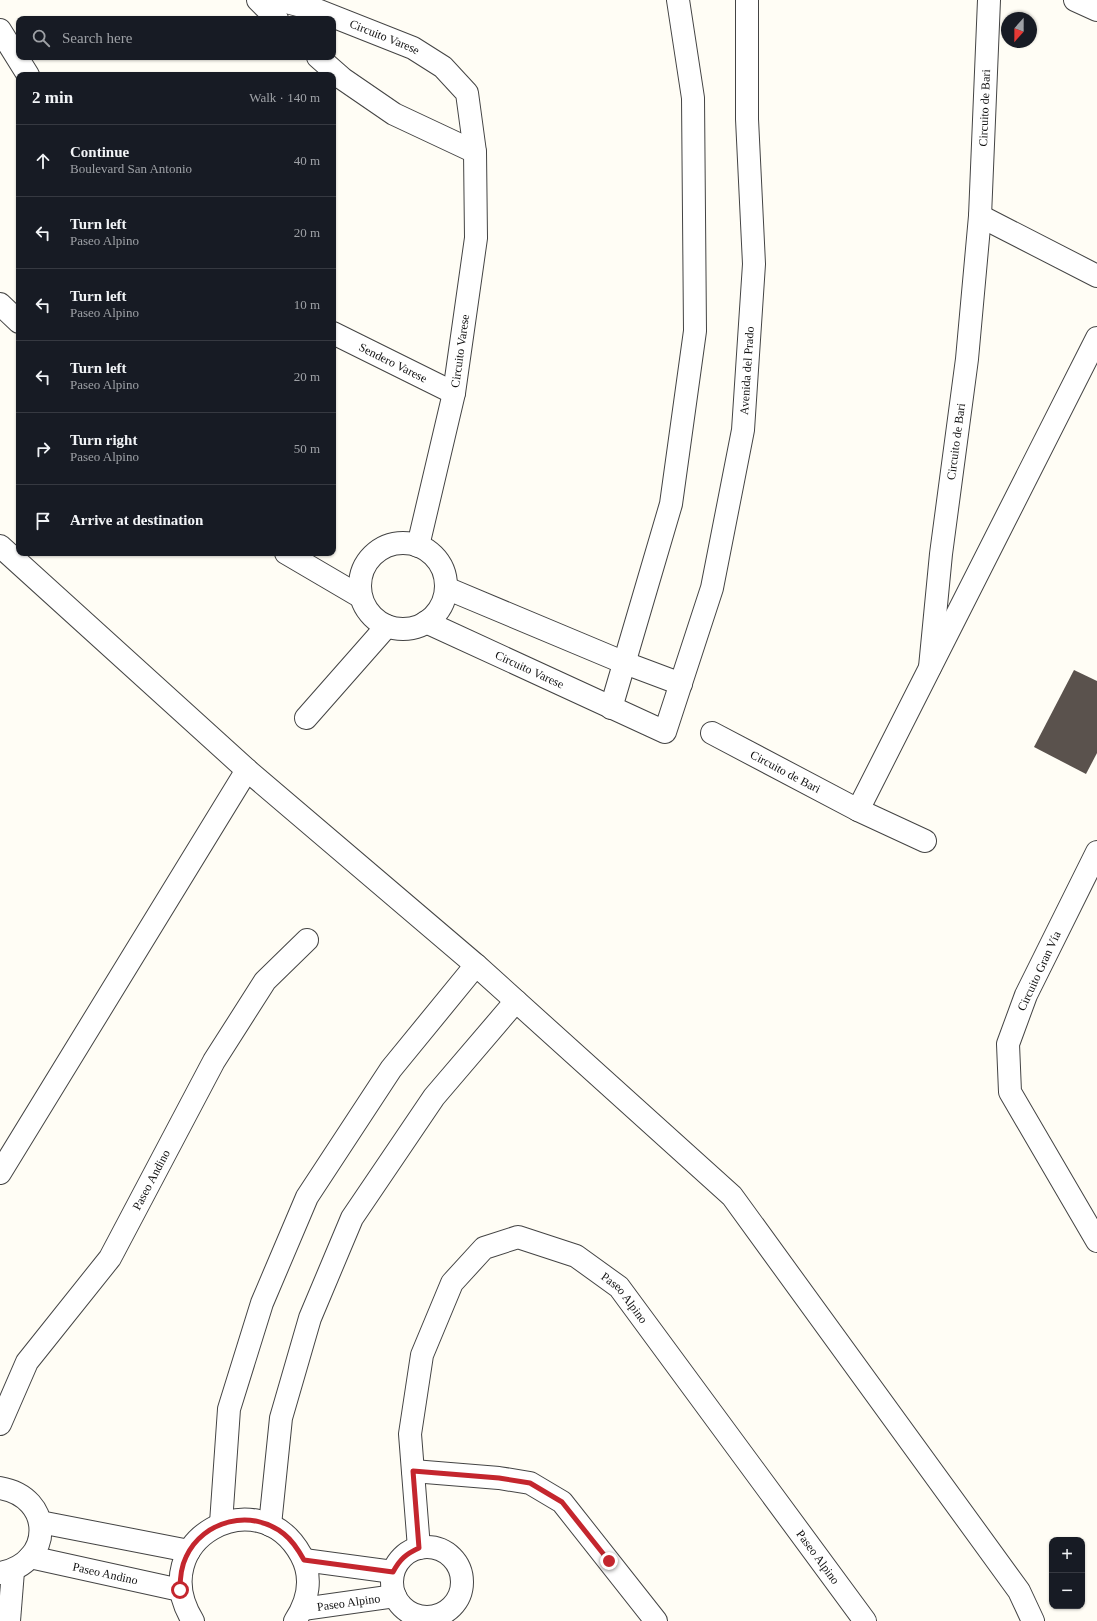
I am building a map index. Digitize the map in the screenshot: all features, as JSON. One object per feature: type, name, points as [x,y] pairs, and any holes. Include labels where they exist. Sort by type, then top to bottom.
[{"type":"street","points":[[258,0],[274,16]]},
{"type":"street","name":"Circuito Varese","points":[[279,0],[317,10],[332,16]]},
{"type":"street","points":[[611,708],[671,504],[695,331],[693,98],[678,0]]},
{"type":"street","name":"Avenida del Prado","points":[[665,732],[712,588],[743,430],[754,264],[747,119],[747,0]]},
{"type":"street","name":"Circuito de Bari","points":[[930,667],[941,554],[967,359],[980,216],[989,0]]},
{"type":"street","points":[[1076,0],[1097,10]]},
{"type":"street","name":"Circuito Varese","points":[[336,18],[413,48],[443,66],[467,93],[475,152],[476,238],[454,393],[418,546]]},
{"type":"street","points":[[0,30],[16,56]]},
{"type":"street","points":[[19,60],[26,72]]},
{"type":"street","points":[[321,60],[335,72]]},
{"type":"street","points":[[336,73],[394,114],[475,152]]},
{"type":"street","points":[[980,216],[1097,276]]},
{"type":"street","points":[[0,304],[16,319]]},
{"type":"street","name":"Sendero Varese","points":[[336,334],[454,393]]},
{"type":"street","name":"Circuito de Bari","points":[[858,810],[1097,338]]},
{"type":"street","points":[[405,544],[418,546],[429,553],[439,563],[444,575],[446,588],[443,602],[436,613],[426,622],[414,628],[400,629],[387,626],[376,620],[366,609],[361,597],[360,584],[362,571],[369,559],[379,550],[391,545],[405,544]]},
{"type":"street","points":[[0,546],[247,770],[476,965],[732,1196],[1019,1591],[1033,1621]]},
{"type":"street","points":[[291,556],[361,597]]},
{"type":"street","points":[[446,588],[625,663],[681,684]]},
{"type":"street","name":"Circuito Varese","points":[[426,622],[665,732]]},
{"type":"street","points":[[306,718],[387,626]]},
{"type":"street","name":"Circuito de Bari","points":[[712,733],[858,810],[924,841]]},
{"type":"street","points":[[0,1173],[247,770]]},
{"type":"street","name":"Circuito Gran Vía","points":[[1097,852],[1026,995],[1008,1044],[1010,1092],[1097,1241]]},
{"type":"street","name":"Paseo Andino","points":[[0,1424],[27,1362],[110,1258],[214,1061],[260,987],[307,940]]},
{"type":"street","points":[[221,1524],[230,1409],[262,1303],[307,1197],[391,1070],[476,965]]},
{"type":"street","points":[[270,1525],[281,1418],[310,1318],[352,1218],[434,1097],[516,1001]]},
{"type":"street","name":"Paseo Alpino","points":[[393,1572],[392,1584],[395,1596],[401,1606],[411,1617],[429,1617],[447,1612],[455,1603],[461,1592],[462,1580],[460,1568],[453,1559],[443,1551],[431,1547],[419,1548],[410,1434],[422,1355],[452,1283],[484,1248],[518,1237],[576,1256],[619,1287],[865,1621]]},
{"type":"street","points":[[413,1471],[499,1478],[530,1483],[562,1502],[656,1621]]},
{"type":"street","points":[[0,1488],[12,1490],[25,1497],[34,1508],[40,1522],[40,1537],[36,1551],[26,1563],[6,1572],[9,1621]]},
{"type":"street","points":[[192,1621],[184,1606],[180,1590],[181,1573],[185,1557],[194,1543],[206,1531],[221,1524],[237,1520],[254,1520],[270,1525],[284,1534],[296,1546],[304,1560],[308,1582],[307,1593],[299,1615]]},
{"type":"street","points":[[40,1522],[189,1551]]},
{"type":"street","points":[[304,1560],[393,1572],[399,1561],[408,1553],[419,1548]]},
{"type":"street","name":"Paseo Andino","points":[[30,1557],[180,1590]]},
{"type":"street","name":"Paseo Alpino","points":[[299,1615],[395,1596]]},
{"type":"building","points":[[1074,670],[1097,681],[1097,753],[1086,774],[1034,747]]},
{"type":"route","points":[[180,1590],[181,1573],[185,1557],[194,1543],[206,1531],[221,1524],[237,1520],[254,1520],[270,1525],[284,1534],[296,1546],[304,1560],[393,1572],[399,1561],[408,1553],[419,1548],[413,1471],[499,1478],[530,1483],[562,1502],[609,1561]]}]
